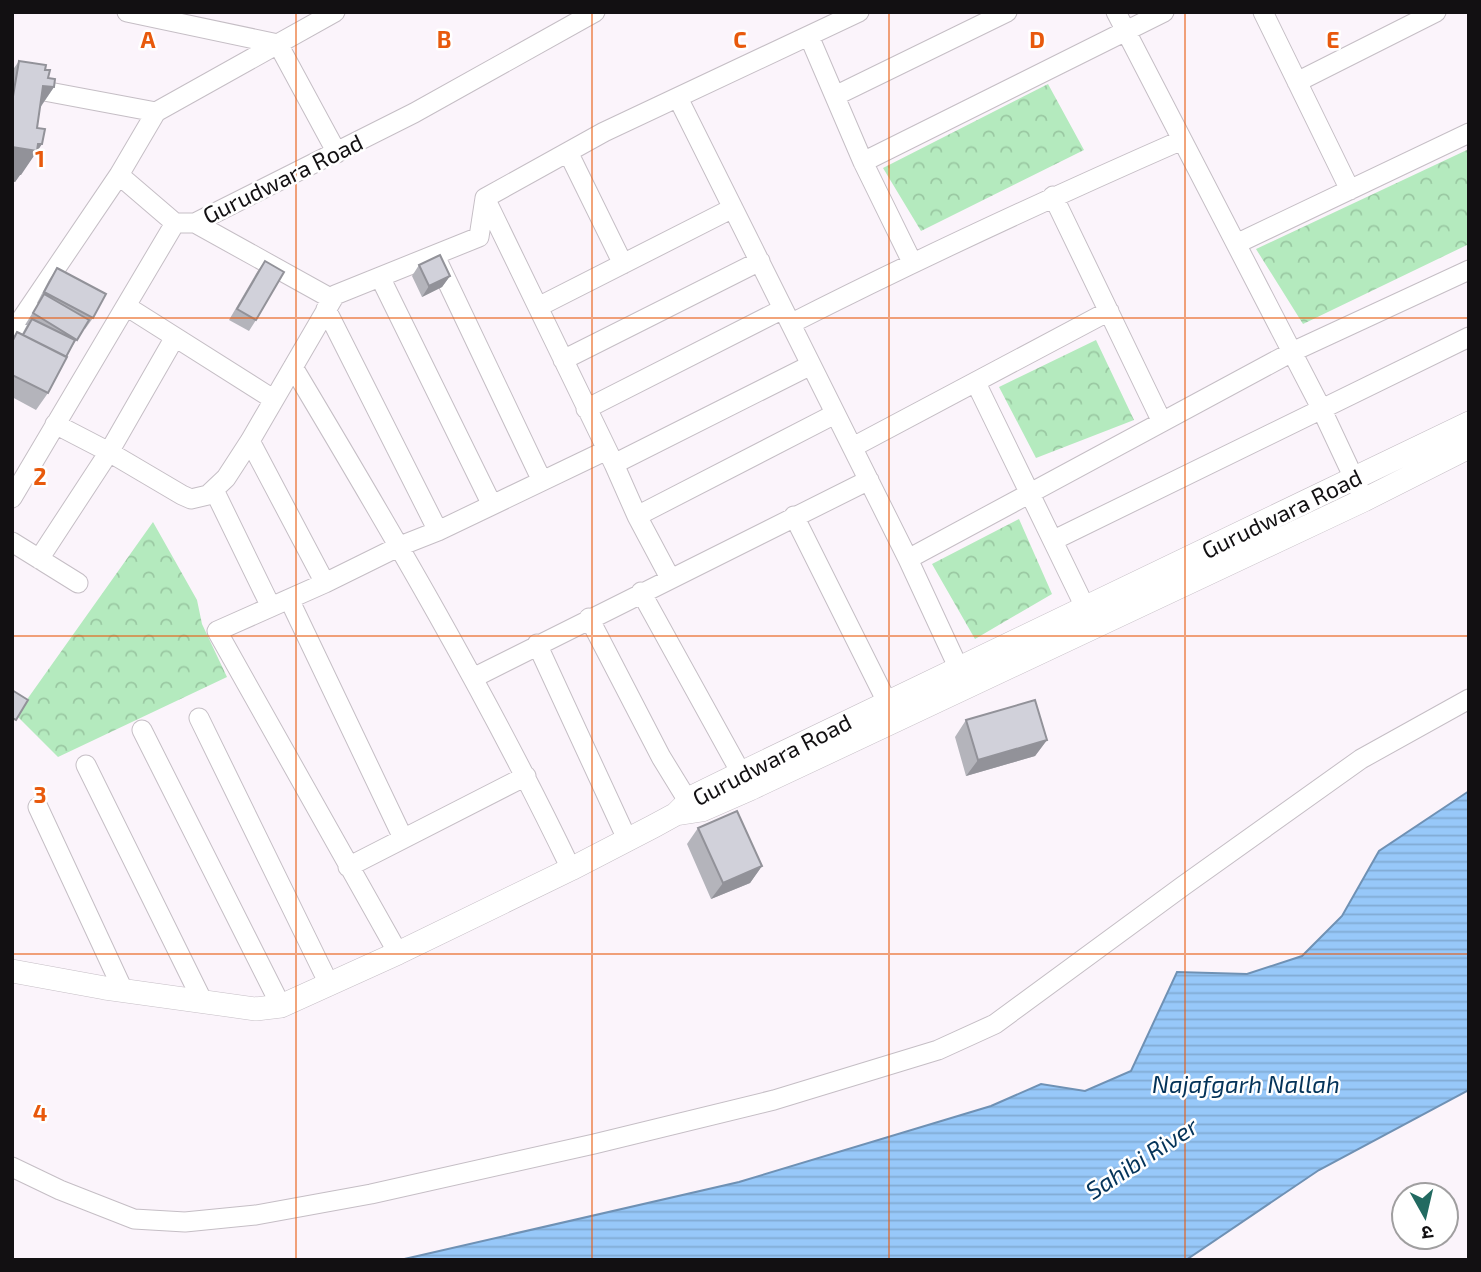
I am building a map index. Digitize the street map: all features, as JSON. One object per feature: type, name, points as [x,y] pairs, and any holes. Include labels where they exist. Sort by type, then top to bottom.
[{"type":"street","points":[[127,12],[278,44],[337,153]]},
{"type":"street","points":[[12,333],[119,175],[156,112],[335,12]]},
{"type":"street","name":"Gurudwara Road","points":[[12,498],[175,223],[195,223],[337,153],[595,12]]},
{"type":"street","points":[[485,198],[568,152],[859,12]]},
{"type":"street","points":[[835,96],[1007,12]]},
{"type":"street","points":[[1116,12],[1321,408],[1359,489]]},
{"type":"street","points":[[863,162],[1164,12]]},
{"type":"street","points":[[1263,12],[1350,190]]},
{"type":"street","points":[[1297,82],[1436,12]]},
{"type":"street","points":[[809,36],[863,162],[912,262]]},
{"type":"street","points":[[12,85],[156,112]]},
{"type":"street","points":[[678,98],[853,447],[959,669]]},
{"type":"street","points":[[1236,244],[1469,133]]},
{"type":"street","points":[[586,409],[1182,140]]},
{"type":"street","points":[[568,152],[623,264]]},
{"type":"street","points":[[119,175],[175,223]]},
{"type":"street","points":[[1054,196],[1163,422]]},
{"type":"street","points":[[55,424],[191,499],[208,495],[226,478],[250,441],[335,295],[479,237],[485,198]]},
{"type":"street","points":[[485,198],[637,516],[670,579]]},
{"type":"street","points":[[538,307],[733,208]]},
{"type":"street","points":[[195,223],[329,304],[438,531]]},
{"type":"street","points":[[434,254],[542,481]]},
{"type":"street","points":[[564,360],[760,261]]},
{"type":"street","points":[[908,559],[1292,352],[1469,271]]},
{"type":"street","points":[[380,276],[492,505]]},
{"type":"street","points":[[126,306],[274,399]]},
{"type":"street","points":[[853,447],[1109,311]]},
{"type":"street","points":[[39,559],[110,452],[175,337]]},
{"type":"street","points":[[1054,540],[1469,337]]},
{"type":"street","points":[[398,953],[217,631],[542,481],[611,457],[811,365]]},
{"type":"street","points":[[293,367],[400,546],[526,776],[571,869]]},
{"type":"street","points":[[976,383],[1084,607]]},
{"type":"street","points":[[637,516],[835,414]]},
{"type":"street","name":"Gurudwara Road","points":[[682,808],[702,810],[750,789],[1359,489],[1469,423]]},
{"type":"street","points":[[250,441],[325,583]]},
{"type":"street","name":"Gurudwara Road","points":[[682,808],[694,796],[741,772],[1084,607],[1359,489],[1469,447]]},
{"type":"street","points":[[473,678],[869,480]]},
{"type":"street","points":[[214,490],[280,603],[403,838]]},
{"type":"street","points":[[794,516],[887,702]]},
{"type":"street","points":[[12,542],[78,583]]},
{"type":"street","points":[[641,592],[741,772]]},
{"type":"street","points":[[12,971],[256,1009],[281,1006],[571,869],[682,808],[661,757],[589,618]]},
{"type":"street","points":[[537,644],[627,839]]},
{"type":"street","points":[[12,1167],[60,1190],[134,1219],[185,1222],[256,1215],[371,1194],[594,1144],[774,1100],[938,1050],[995,1024],[1361,759],[1469,699]]},
{"type":"street","points":[[200,718],[329,984]]},
{"type":"street","points":[[142,730],[281,1006]]},
{"type":"street","points":[[86,765],[203,1002]]},
{"type":"street","points":[[348,867],[526,776]]},
{"type":"street","points":[[38,807],[123,990]]},
{"type":"green space","points":[[1048,84],[1084,150],[921,231],[883,168]]},
{"type":"green space","points":[[1469,149],[1469,244],[1303,324],[1256,249]]},
{"type":"green space","points":[[1096,340],[1134,420],[1036,458],[999,387]]},
{"type":"green space","points":[[1019,519],[1052,594],[975,639],[932,564]]},
{"type":"green space","points":[[153,522],[197,600],[202,624],[227,677],[58,757],[16,715]]},
{"type":"water","name":"Najafgarh Nallah","points":[[1469,791],[1469,1090],[1319,1170],[1186,1260],[400,1260],[739,1182],[991,1106],[1041,1084],[1085,1091],[1131,1071],[1177,972],[1247,974],[1302,956],[1342,916],[1379,851]]},
{"type":"building","points":[[19,61],[46,65],[45,70],[50,70],[48,78],[55,79],[54,87],[43,86],[37,128],[45,129],[42,144],[38,144],[37,151],[12,147],[12,102]]},
{"type":"building","points":[[440,255],[450,276],[429,286],[419,265]]},
{"type":"building","points":[[265,261],[284,272],[256,320],[237,309]]},
{"type":"building","points":[[57,268],[106,294],[93,318],[44,292]]},
{"type":"building","points":[[44,294],[89,320],[77,340],[33,313]]},
{"type":"building","points":[[32,319],[75,340],[66,357],[23,335]]},
{"type":"building","points":[[17,332],[67,357],[48,393],[12,375],[12,342]]},
{"type":"building","points":[[12,690],[28,700],[16,720],[12,718]]},
{"type":"building","points":[[1035,700],[1047,740],[978,760],[966,720]]},
{"type":"building","points":[[737,811],[762,866],[723,883],[698,828]]},
{"type":"water label","name":"Sahibi River","points":[[1142,1159]]}]
